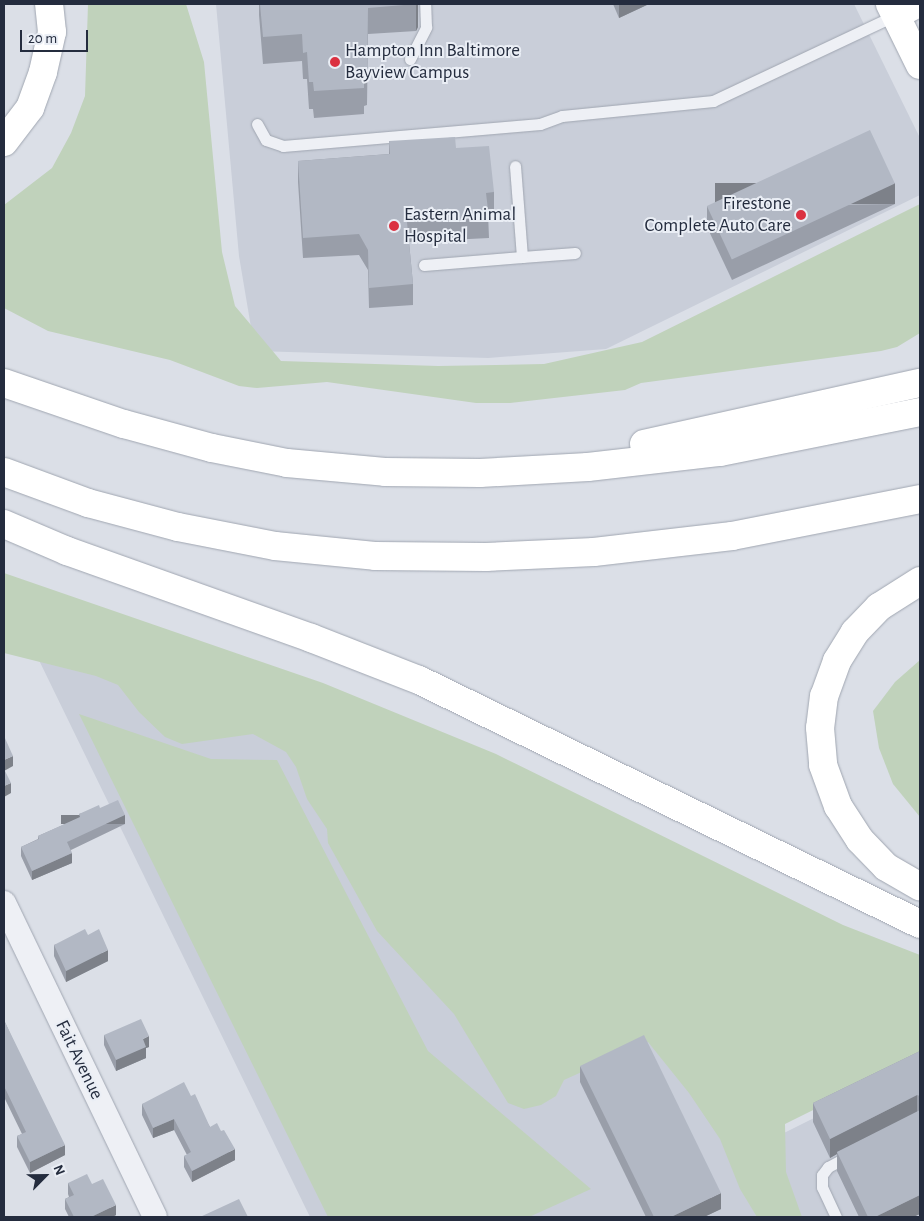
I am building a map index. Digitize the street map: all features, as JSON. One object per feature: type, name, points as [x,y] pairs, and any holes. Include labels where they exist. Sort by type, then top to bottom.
[{"type":"main road","points":[[4,142],[30,108],[44,72],[52,32],[49,4]]},
{"type":"main road","points":[[901,8],[920,65]]},
{"type":"main road","points":[[4,383],[124,424],[212,448],[287,463],[385,472],[480,473],[588,468],[720,452],[920,412]]},
{"type":"main road","points":[[480,473],[716,430],[920,383]]},
{"type":"main road","points":[[4,472],[88,503],[178,526],[275,546],[375,556],[486,557],[594,552],[732,536],[920,499]]},
{"type":"main road","points":[[4,524],[419,680],[920,924]]},
{"type":"main road","points":[[920,581],[879,608],[855,632],[837,660],[824,696],[820,728],[824,766],[842,813],[860,840],[886,867],[920,887]]},
{"type":"street","name":"Fait Avenue","points":[[4,903],[10,935],[155,1217]]},
{"type":"lane","points":[[410,59],[426,27],[425,4]]},
{"type":"lane","points":[[257,124],[266,140],[283,146],[540,124],[562,116],[713,101],[901,8]]},
{"type":"lane","points":[[515,166],[522,257]]},
{"type":"lane","points":[[424,265],[575,253]]},
{"type":"lane","points":[[836,1217],[822,1187],[822,1175],[828,1167],[862,1150]]},
{"type":"shaded area","points":[[216,4],[854,4],[920,138],[920,195],[606,349],[488,358],[255,351],[239,256]]},
{"type":"shaded area","points":[[35,652],[343,706],[647,1026],[782,1134],[920,1065],[920,1217],[310,1217]]},
{"type":"green space","points":[[88,4],[186,4],[204,62],[222,252],[235,306],[281,361],[438,366],[544,364],[642,342],[920,204],[920,333],[897,347],[881,351],[641,383],[625,390],[510,403],[476,403],[327,382],[257,388],[239,386],[170,360],[48,331],[4,308],[4,205],[52,168],[71,133],[85,96]]},
{"type":"green space","points":[[4,573],[323,683],[496,754],[843,925],[920,955],[920,1057],[785,1124],[786,1172],[802,1217],[757,1217],[740,1189],[720,1139],[689,1093],[648,1042],[564,1080],[556,1096],[541,1105],[524,1109],[508,1103],[454,1014],[377,931],[328,843],[327,829],[307,799],[296,767],[286,752],[253,734],[182,744],[165,737],[139,712],[118,685],[96,676],[4,653]]},
{"type":"green space","points":[[920,660],[920,817],[893,784],[879,748],[873,711],[895,682]]},
{"type":"green space","points":[[79,714],[211,759],[277,760],[428,1051],[591,1189],[529,1217],[328,1217]]},
{"type":"building","name":"Hampton Inn Baltimore Bayview Campus","points":[[260,4],[416,4],[368,8],[367,78],[364,79],[364,88],[314,91],[313,82],[309,82],[307,52],[303,53],[302,34],[263,37]]},
{"type":"building","name":"Firestone Complete Auto Care","points":[[870,130],[895,183],[732,260],[707,206]]},
{"type":"building","name":"Eastern Animal Hospital","points":[[455,137],[456,148],[489,146],[494,192],[486,193],[489,218],[407,222],[413,284],[369,288],[368,250],[359,234],[303,238],[298,161],[390,154],[389,141]]},
{"type":"building","points":[[4,736],[13,756],[4,760]]},
{"type":"building","points":[[4,769],[11,783],[4,786]]},
{"type":"building","points":[[118,800],[125,815],[67,842],[72,853],[32,871],[21,847],[39,839],[38,836],[80,817],[79,814],[99,805],[100,808]]},
{"type":"building","points":[[85,929],[88,935],[99,929],[108,950],[66,971],[54,945]]},
{"type":"building","points":[[141,1019],[149,1036],[143,1039],[146,1047],[116,1060],[104,1035]]},
{"type":"building","points":[[4,1020],[65,1145],[30,1162],[17,1136],[26,1132],[4,1086]]},
{"type":"building","points":[[644,1035],[721,1193],[671,1217],[654,1217],[580,1066]]},
{"type":"building","points":[[920,1051],[920,1096],[917,1095],[830,1139],[813,1103]]},
{"type":"building","points":[[184,1082],[191,1096],[195,1094],[210,1127],[217,1123],[221,1131],[224,1130],[235,1149],[192,1171],[184,1156],[191,1152],[174,1119],[153,1128],[142,1104]]},
{"type":"building","points":[[920,1110],[920,1195],[875,1217],[868,1217],[837,1152]]},
{"type":"building","points":[[87,1174],[92,1184],[103,1179],[116,1205],[91,1217],[74,1217],[65,1199],[74,1195],[68,1183]]},
{"type":"building","points":[[239,1199],[248,1217],[200,1217]]},
{"type":"place","name":"Hampton Inn Baltimore Bayview Campus","points":[[335,62]]},
{"type":"place","name":"Firestone Complete Auto Care","points":[[801,215]]},
{"type":"place","name":"Eastern Animal Hospital","points":[[394,226]]}]
